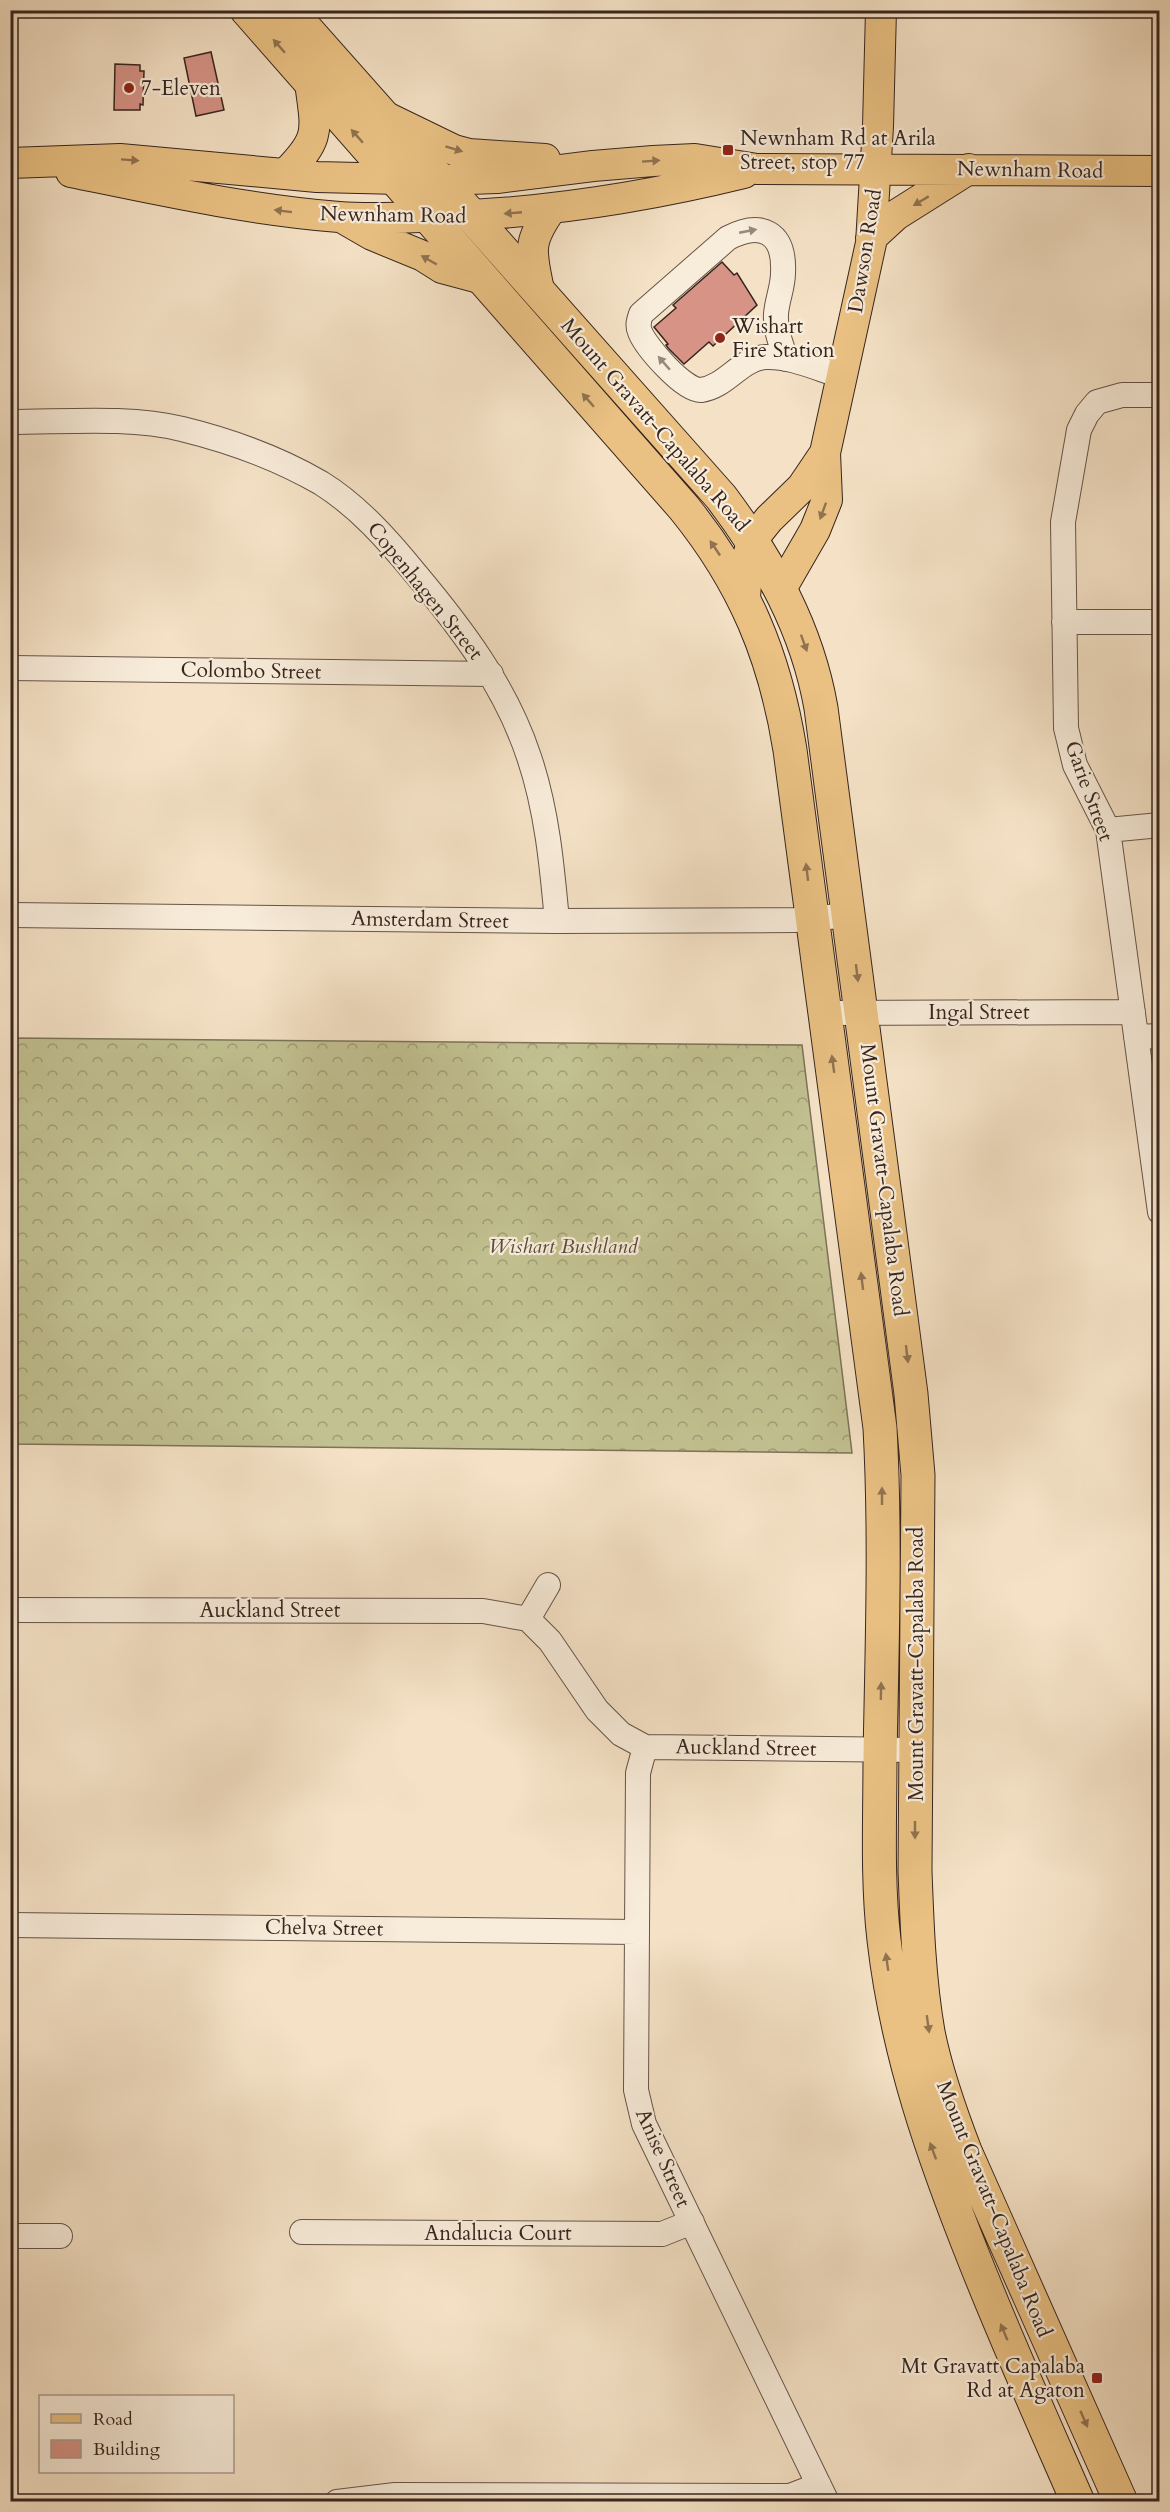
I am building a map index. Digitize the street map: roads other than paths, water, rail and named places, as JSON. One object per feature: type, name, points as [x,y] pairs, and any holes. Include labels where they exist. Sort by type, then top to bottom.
[{"type":"highway","name":"Mount Gravatt-Capalaba Road","points":[[247,10],[684,508],[726,565],[745,598],[766,650],[786,725],[826,1013],[879,1428],[882,1476],[879,1825],[884,1939],[898,2026],[911,2085],[950,2200],[1017,2364],[1078,2502]]},
{"type":"highway","name":"Mount Gravatt-Capalaba Road","points":[[290,10],[721,497],[753,539],[781,589],[798,626],[816,679],[850,915],[910,1382],[918,1475],[915,1834],[917,1925],[928,2032],[951,2115],[997,2225],[1121,2502]]},
{"type":"main road","name":"Dawson Road","points":[[781,589],[823,515],[827,500],[825,453],[872,238],[877,169],[881,10]]},
{"type":"main road","points":[[285,174],[310,146],[315,132],[310,82]]},
{"type":"main road","points":[[382,115],[442,146],[469,154],[519,156],[593,166]]},
{"type":"main road","name":"Newnham Road","points":[[20,163],[120,159],[285,174],[396,180],[497,178],[593,166],[695,159],[757,169],[1160,171]]},
{"type":"main road","name":"Newnham Road","points":[[20,163],[247,206],[341,217],[474,216],[551,209],[696,184],[757,169]]},
{"type":"main road","points":[[872,238],[897,215],[969,169]]},
{"type":"main road","points":[[540,290],[532,247],[538,228],[551,209]]},
{"type":"main road","points":[[341,217],[372,235],[407,248],[442,268],[483,279]]},
{"type":"main road","name":"Dawson Road","points":[[745,598],[748,556],[753,539],[769,519],[802,487],[825,453]]},
{"type":"street","points":[[786,359],[777,330],[776,314],[784,273],[779,243],[756,228],[743,230],[728,238],[641,314],[638,323],[643,338],[682,383],[700,390],[711,387],[754,358],[786,359],[842,376]]},
{"type":"street","name":"Garie Street","points":[[1160,395],[1122,395],[1097,402],[1079,430],[1063,522],[1066,728],[1075,765],[1108,830],[1133,1012],[1148,1037],[1160,1212]]},
{"type":"street","name":"Copenhagen Street","points":[[10,422],[123,422],[179,428],[231,442],[282,462],[322,484],[359,512],[389,542],[446,610],[491,674],[529,756],[541,799],[549,844],[557,921]]},
{"type":"street","points":[[1064,622],[1160,622]]},
{"type":"street","name":"Colombo Street","points":[[10,668],[491,674]]},
{"type":"street","points":[[1108,830],[1160,825]]},
{"type":"street","name":"Amsterdam Street","points":[[10,915],[557,921],[813,920],[850,915]]},
{"type":"street","name":"Ingal Street","points":[[826,1013],[1133,1012]]},
{"type":"street","points":[[528,1619],[548,1585]]},
{"type":"street","name":"Auckland Street","points":[[10,1610],[483,1611],[528,1619],[550,1641],[597,1710],[621,1734],[645,1747],[916,1750]]},
{"type":"street","name":"Anise Street","points":[[645,1747],[638,1773],[636,2091],[644,2124],[823,2493]]},
{"type":"street","name":"Chelva Street","points":[[10,1924],[637,1932]]},
{"type":"street","name":"Andalucia Court","points":[[302,2232],[662,2234],[692,2222]]},
{"type":"street","points":[[10,2236],[60,2236]]},
{"type":"street","points":[[337,2502],[394,2495],[790,2496],[823,2493]]},
{"type":"place","name":"7-Eleven","points":[[129,88]]},
{"type":"place","name":"Newnham Rd at Arila Street, stop 77","points":[[728,150]]},
{"type":"place","name":"Wishart Fire Station","points":[[720,338]]},
{"type":"place","name":"Mt Gravatt Capalaba Rd at Agaton","points":[[1097,2378]]},
{"type":"park label","name":"Wishart Bushland","points":[[563,1246]]}]
